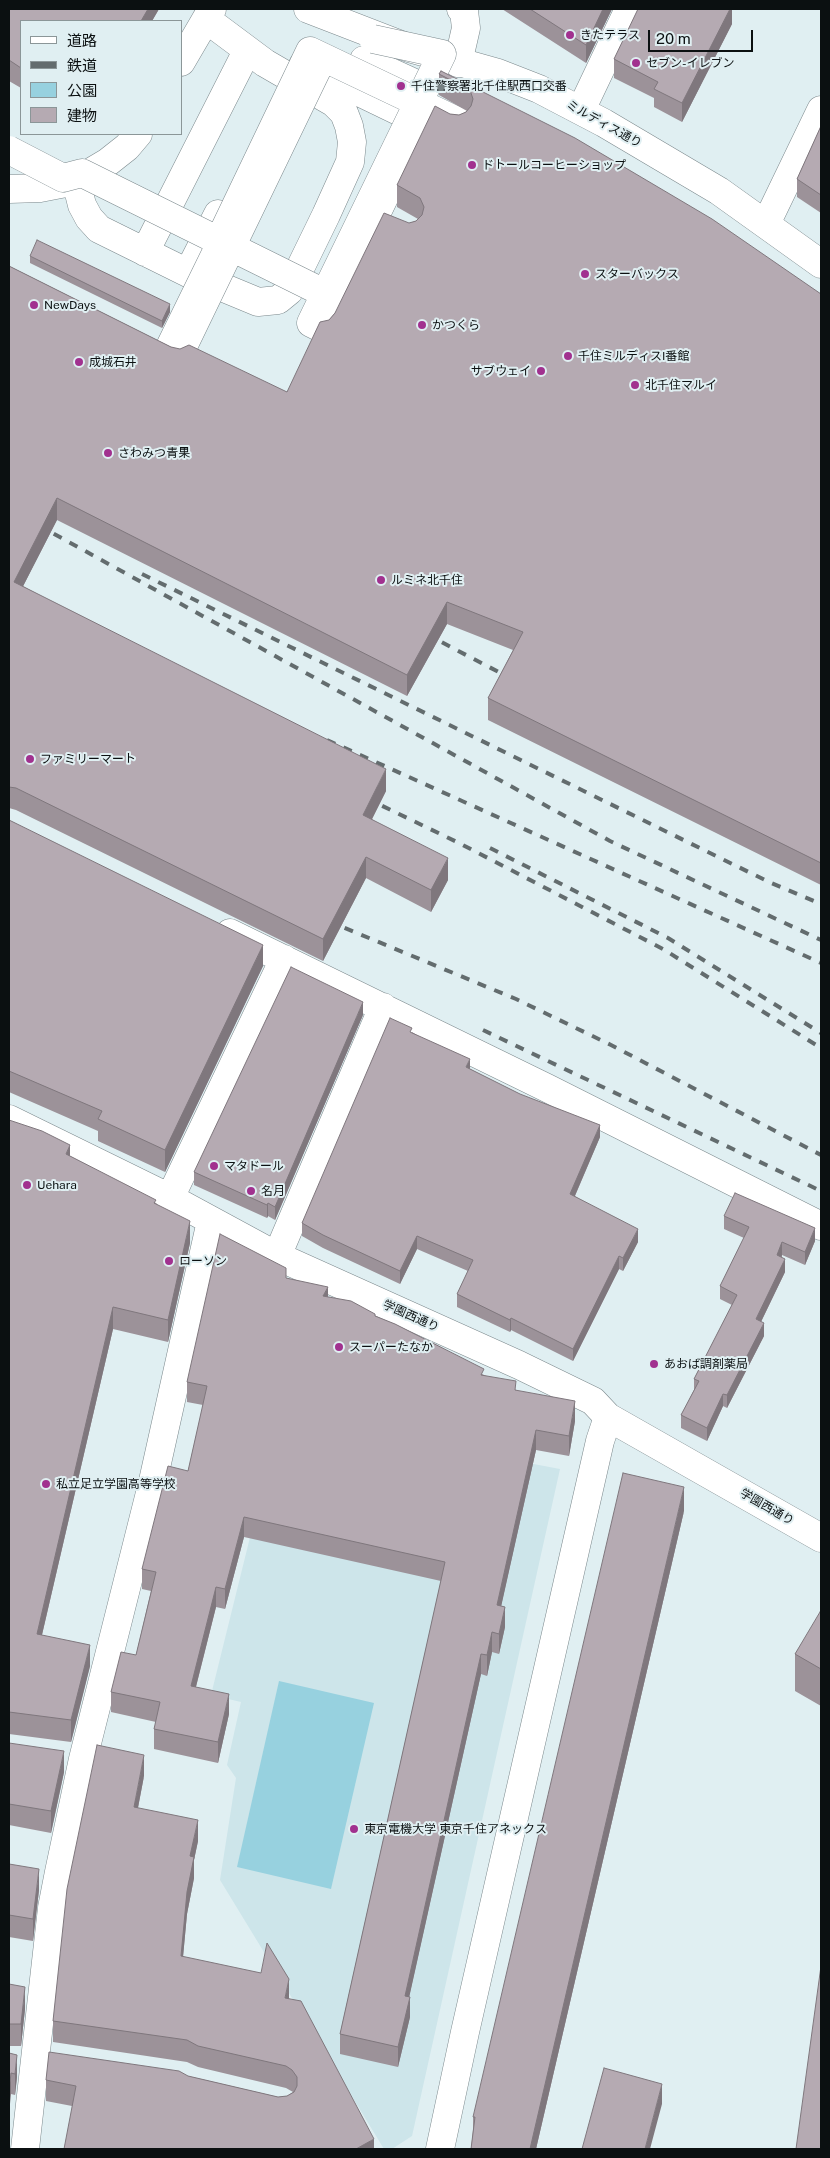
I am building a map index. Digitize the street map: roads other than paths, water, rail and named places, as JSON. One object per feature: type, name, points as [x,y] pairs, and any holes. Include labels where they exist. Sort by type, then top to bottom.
[{"type":"street","name":"ミルディス通り","points":[[308,9],[409,48],[498,73],[539,89],[581,110],[719,191],[821,264]]},
{"type":"street","points":[[458,63],[466,28],[464,11],[461,9]]},
{"type":"street","points":[[581,110],[629,9]]},
{"type":"street","points":[[182,60],[209,14],[247,51],[264,64],[308,67],[366,54],[457,121]]},
{"type":"street","points":[[145,252],[247,51]]},
{"type":"street","points":[[366,54],[419,93]]},
{"type":"street","points":[[142,336],[169,349],[223,249],[308,67]]},
{"type":"street","points":[[9,150],[70,179],[89,218],[99,229],[188,273],[258,302],[278,300],[294,283],[350,162],[352,142],[344,113],[334,103],[308,67]]},
{"type":"street","points":[[188,273],[308,67]]},
{"type":"street","points":[[70,179],[82,173],[223,249],[319,295],[375,213],[419,93]]},
{"type":"street","points":[[766,224],[821,110]]},
{"type":"street","points":[[9,189],[40,188],[70,179],[108,162],[127,147],[137,135]]},
{"type":"street","points":[[204,920],[383,1007],[821,1226]]},
{"type":"street","points":[[170,1198],[284,959]]},
{"type":"street","points":[[277,1256],[383,1007]]},
{"type":"street","name":"学園西通り","points":[[9,1120],[170,1198],[277,1256],[536,1373],[593,1401],[608,1417],[812,1533]]},
{"type":"street","points":[[25,2149],[21,2060],[52,1908],[47,1871],[84,1759],[153,1481],[211,1221]]},
{"type":"street","points":[[440,2149],[596,1461],[608,1417]]},
{"type":"street","points":[[55,1755],[84,1759]]},
{"type":"street","points":[[21,2060],[44,2057],[62,2060]]},
{"type":"railway","points":[[38,525],[610,841],[821,940]]},
{"type":"railway","points":[[142,574],[769,882],[821,904]]},
{"type":"railway","points":[[426,634],[512,679]]},
{"type":"railway","points":[[327,740],[821,963]]},
{"type":"railway","points":[[366,798],[459,843],[663,949],[821,1048]]},
{"type":"railway","points":[[490,848],[668,938],[821,1033]]},
{"type":"railway","points":[[328,921],[516,999],[611,1045],[821,1155]]},
{"type":"railway","points":[[483,1030],[821,1191]]},
{"type":"place","name":"きたテラス","points":[[570,35]]},
{"type":"place","name":"セブン-イレブン","points":[[636,63]]},
{"type":"place","name":"千住警察署北千住駅西口交番","points":[[401,86]]},
{"type":"place","name":"ドトールコーヒーショップ","points":[[472,165]]},
{"type":"place","name":"スターバックス","points":[[585,274]]},
{"type":"place","name":"NewDays","points":[[34,305]]},
{"type":"place","name":"かつくら","points":[[422,325]]},
{"type":"place","name":"千住ミルディスI番館","points":[[568,356]]},
{"type":"place","name":"成城石井","points":[[79,362]]},
{"type":"place","name":"サブウェイ","points":[[541,371]]},
{"type":"place","name":"北千住マルイ","points":[[635,385]]},
{"type":"place","name":"さわみつ青果","points":[[108,453]]},
{"type":"place","name":"ルミネ北千住","points":[[381,580]]},
{"type":"place","name":"ファミリーマート","points":[[30,759]]},
{"type":"place","name":"マタドール","points":[[214,1166]]},
{"type":"place","name":"Uehara","points":[[27,1185]]},
{"type":"place","name":"名月","points":[[251,1191]]},
{"type":"place","name":"ローソン","points":[[169,1261]]},
{"type":"place","name":"スーパーたなか","points":[[339,1347]]},
{"type":"place","name":"あおば調剤薬局","points":[[654,1364]]},
{"type":"place","name":"私立足立学園高等学校","points":[[46,1484]]},
{"type":"place","name":"東京電機大学 東京千住アネックス","points":[[354,1829]]}]
